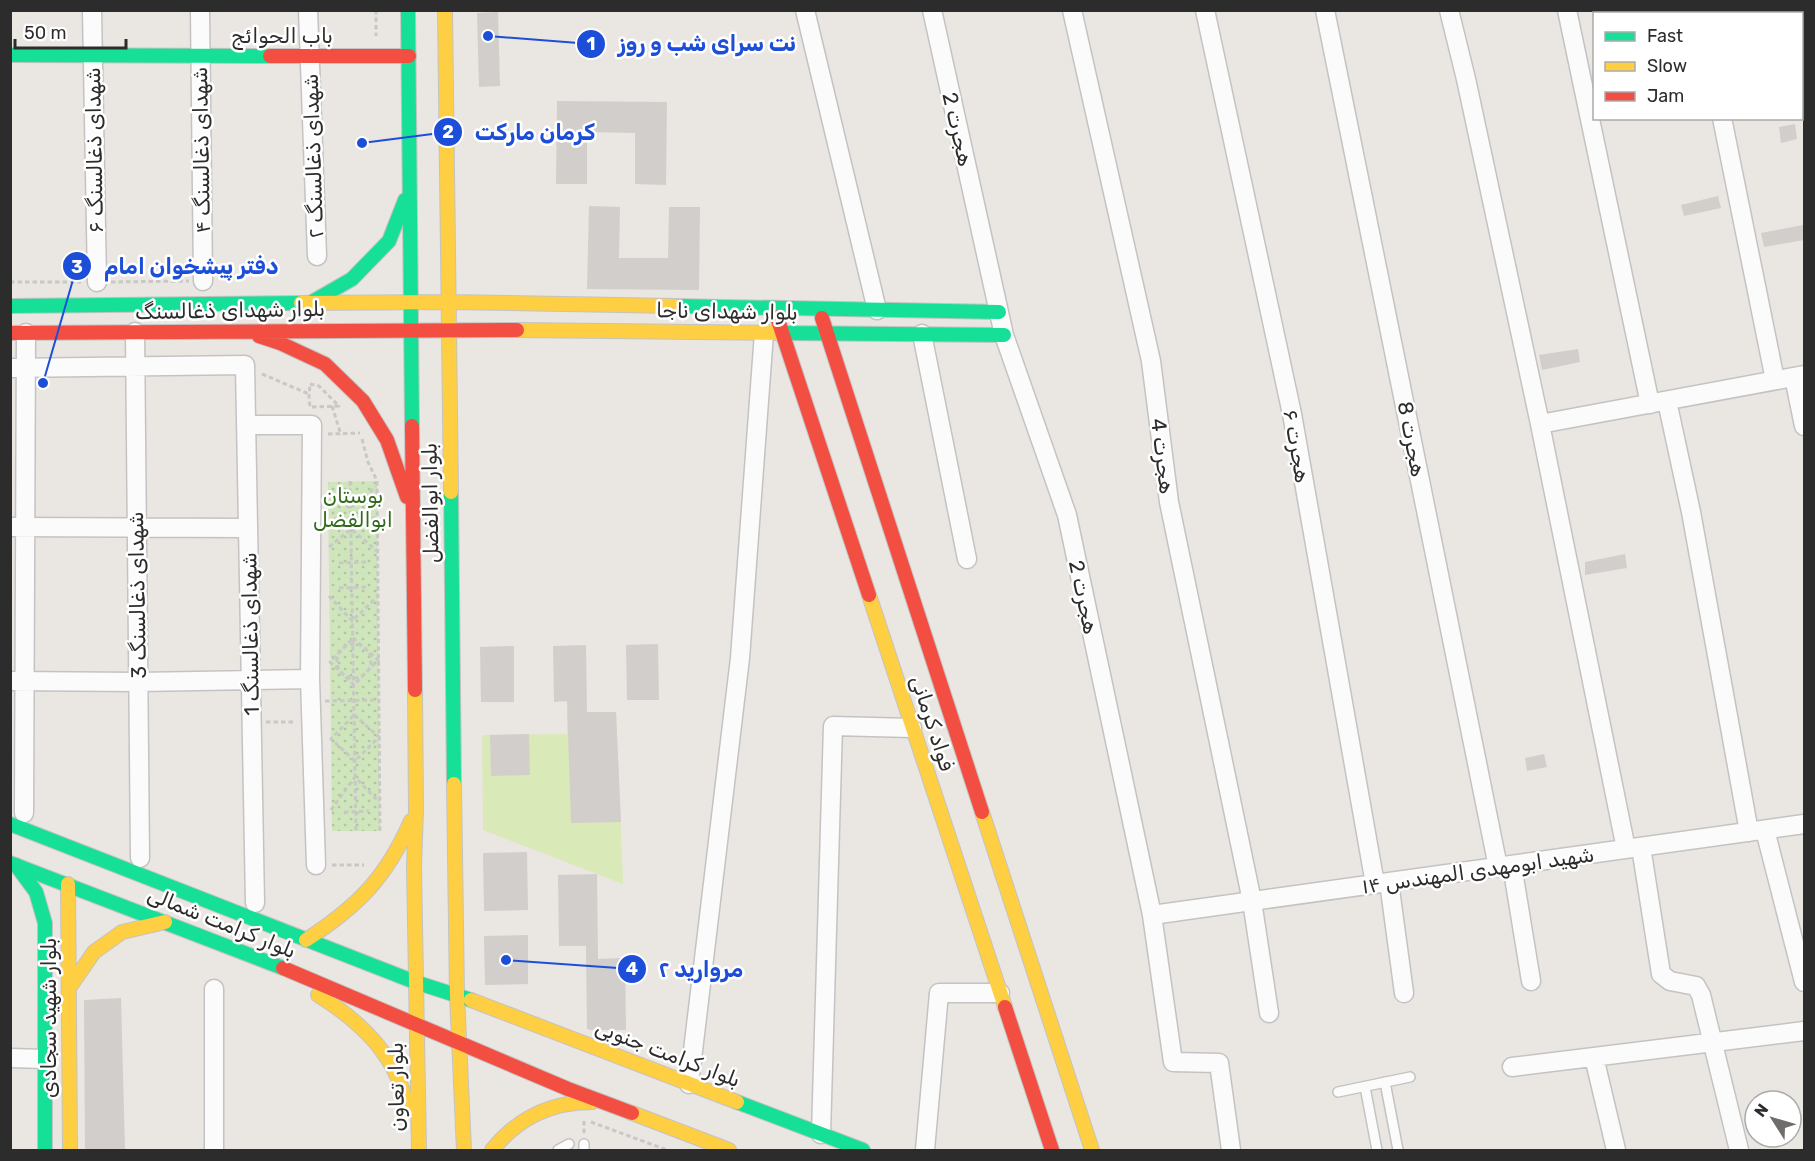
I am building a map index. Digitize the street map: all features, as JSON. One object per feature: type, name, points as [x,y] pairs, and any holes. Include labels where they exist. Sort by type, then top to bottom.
[{"type":"street","name":"شهدای ذغالسنگ ۶","points":[[92,10],[97,282]]},
{"type":"street","name":"شهدای ذغالسنگ ۴","points":[[200,10],[203,281]]},
{"type":"street","name":"شهدای ذغالسنگ ۲","points":[[308,10],[317,256]]},
{"type":"street","name":"بلوار ابوالفضل","points":[[408,10],[414,515],[415,982]]},
{"type":"street","name":"بلوار ابوالفضل","points":[[445,10],[459,1042]]},
{"type":"street","points":[[805,10],[877,310]]},
{"type":"street","name":"هجرت 2","points":[[932,10],[1004,335],[1067,515],[1152,915],[1173,1062],[1219,1063],[1231,1150]]},
{"type":"street","name":"هجرت 4","points":[[1072,10],[1151,361],[1169,502],[1252,901],[1269,1012]]},
{"type":"street","name":"هجرت ۶","points":[[1205,10],[1292,414],[1404,993]]},
{"type":"street","name":"هجرت 8","points":[[1325,10],[1531,981]]},
{"type":"street","points":[[1449,10],[1661,974],[1670,981],[1696,986],[1701,995],[1739,1150]]},
{"type":"street","points":[[1566,10],[1659,402],[1691,512],[1757,831],[1804,982]]},
{"type":"street","name":"باب الحوائج","points":[[10,55],[409,56]]},
{"type":"street","points":[[1722,120],[1776,380]]},
{"type":"street","points":[[310,303],[352,279],[389,241],[410,185]]},
{"type":"street","name":"بلوار شهدای ذغالسنگ","points":[[10,306],[449,302]]},
{"type":"street","name":"بلوار شهدای ناجا","points":[[449,302],[999,312]]},
{"type":"street","name":"فواد کرمانی","points":[[774,308],[1052,1150]]},
{"type":"street","name":"فواد کرمانی","points":[[819,309],[1092,1150]]},
{"type":"street","name":"بلوار شهدای ذغالسنگ","points":[[18,333],[449,329]]},
{"type":"street","name":"بلوار شهدای ناجا","points":[[449,329],[1004,335]]},
{"type":"street","points":[[245,331],[280,343],[325,364],[363,401],[387,440],[414,515]]},
{"type":"street","name":"شهدای ذغالسنگ 3","points":[[135,332],[140,858]]},
{"type":"street","points":[[17,818],[18,333]]},
{"type":"street","points":[[689,1084],[740,658],[764,333]]},
{"type":"street","points":[[922,334],[967,559]]},
{"type":"street","points":[[18,368],[245,365]]},
{"type":"street","name":"شهدای ذغالسنگ 1","points":[[245,365],[255,903]]},
{"type":"street","points":[[1540,424],[1799,376],[1804,426]]},
{"type":"street","points":[[246,425],[312,424],[310,679],[316,865]]},
{"type":"street","points":[[18,527],[248,528]]},
{"type":"street","points":[[17,681],[138,682],[310,679]]},
{"type":"street","points":[[821,1134],[833,726],[912,728]]},
{"type":"street","points":[[306,940],[336,922],[363,899],[389,866],[403,842],[416,810]]},
{"type":"street","name":"بلوار کرامت شمالی","points":[[17,818],[306,940],[415,982],[457,995]]},
{"type":"street","name":"شهید ابومهدی المهندس ۱۴","points":[[1152,915],[1804,824]]},
{"type":"street","name":"بلوار کرامت شمالی","points":[[13,864],[256,957],[459,1042]]},
{"type":"street","name":"بلوار شهید سجادی","points":[[13,864],[36,892],[45,923],[45,1150]]},
{"type":"street","name":"بلوار شهید سجادی","points":[[68,884],[70,1150]]},
{"type":"street","points":[[45,923],[68,921]]},
{"type":"street","points":[[69,988],[94,952],[122,932],[165,922]]},
{"type":"street","points":[[256,957],[334,1005],[361,1025],[384,1051],[401,1080],[418,1150]]},
{"type":"street","name":"بلوار تعاون","points":[[415,982],[418,1150]]},
{"type":"street","points":[[214,989],[214,1150]]},
{"type":"street","points":[[926,1150],[939,993],[1000,993]]},
{"type":"street","name":"بلوار کرامت جنوبی","points":[[457,995],[863,1150]]},
{"type":"street","points":[[1512,1067],[1804,1031]]},
{"type":"street","points":[[464,1150],[459,1042],[602,1102],[729,1150]]},
{"type":"street","points":[[1594,1057],[1616,1150]]},
{"type":"street","points":[[10,1059],[45,1059]]},
{"type":"street","points":[[492,1150],[516,1125],[542,1110],[568,1102],[602,1102]]},
{"type":"lane","points":[[1338,1092],[1410,1077]]},
{"type":"lane","points":[[1385,1082],[1398,1150]]},
{"type":"lane","points":[[1365,1087],[1377,1150]]},
{"type":"lane","points":[[1370,1114],[1372,1106],[1379,1102],[1387,1104],[1391,1111]]},
{"type":"lane","points":[[558,1150],[569,1144],[569,1150]]},
{"type":"path","points":[[376,10],[376,56]]},
{"type":"path","points":[[245,365],[268,378],[309,394]]},
{"type":"path","points":[[310,384],[320,386],[339,406],[310,407],[309,394],[310,384]]},
{"type":"path","points":[[332,406],[341,435]]},
{"type":"path","points":[[312,424],[323,434],[341,435],[360,432],[368,462],[377,481],[380,831]]},
{"type":"path","points":[[350,481],[356,831]]},
{"type":"path","points":[[350,508],[377,486]]},
{"type":"path","points":[[328,492],[350,508]]},
{"type":"path","points":[[334,519],[377,518]]},
{"type":"path","points":[[351,529],[378,551]]},
{"type":"path","points":[[329,547],[351,529]]},
{"type":"path","points":[[339,563],[367,562]]},
{"type":"path","points":[[339,588],[368,587]]},
{"type":"path","points":[[329,596],[352,621]]},
{"type":"path","points":[[352,621],[378,596]]},
{"type":"path","points":[[353,638],[378,660]]},
{"type":"path","points":[[330,662],[353,638]]},
{"type":"path","points":[[353,645],[365,649],[370,661],[366,673],[354,678],[342,674],[337,662],[341,650],[353,645]]},
{"type":"path","points":[[370,661],[378,660]]},
{"type":"path","points":[[354,685],[378,660]]},
{"type":"path","points":[[330,662],[337,662]]},
{"type":"path","points":[[330,662],[354,685]]},
{"type":"path","points":[[311,702],[379,700]]},
{"type":"path","points":[[354,715],[379,737]]},
{"type":"path","points":[[354,715],[331,739],[355,761]]},
{"type":"path","points":[[252,722],[312,722]]},
{"type":"path","points":[[355,761],[379,737]]},
{"type":"path","points":[[355,777],[380,804]]},
{"type":"path","points":[[332,810],[355,777]]},
{"type":"path","points":[[344,812],[369,811]]},
{"type":"path","points":[[584,1119],[656,1148],[667,1150]]},
{"type":"green space","name":"بوستان ابوالفضل","points":[[377,481],[380,831],[332,831],[328,482]]},
{"type":"green space","points":[[567,712],[616,712],[623,884],[483,830],[482,735],[567,734]]},
{"type":"building","points":[[498,12],[500,86],[479,87],[477,13]]},
{"type":"building","points":[[557,101],[667,102],[666,185],[635,184],[635,133],[587,132],[587,184],[556,184]]},
{"type":"building","points":[[1795,124],[1797,139],[1781,143],[1779,127]]},
{"type":"building","points":[[1718,196],[1721,208],[1684,216],[1681,205]]},
{"type":"building","points":[[589,206],[620,207],[619,258],[668,258],[669,207],[700,207],[699,290],[587,289]]},
{"type":"building","points":[[1803,225],[1804,240],[1764,247],[1761,233]]},
{"type":"building","points":[[1578,349],[1580,362],[1542,370],[1539,355]]},
{"type":"building","points":[[1625,554],[1627,568],[1585,575],[1585,562]]},
{"type":"building","points":[[658,644],[659,700],[627,700],[626,645]]},
{"type":"building","points":[[586,645],[587,712],[616,712],[621,822],[571,823],[567,701],[554,702],[553,646]]},
{"type":"building","points":[[514,646],[514,702],[481,702],[480,647]]},
{"type":"building","points":[[529,734],[530,775],[491,776],[490,735]]},
{"type":"building","points":[[1544,754],[1547,767],[1527,771],[1525,758]]},
{"type":"building","points":[[527,852],[528,910],[484,911],[483,853]]},
{"type":"building","points":[[597,874],[598,959],[625,958],[626,1030],[587,1029],[586,946],[559,946],[558,875]]},
{"type":"building","points":[[528,935],[528,984],[485,985],[484,936]]},
{"type":"building","points":[[121,998],[125,1150],[85,1150],[84,1000]]},
{"type":"traffic: fast","points":[[408,10],[412,426]]},
{"type":"traffic: fast","points":[[10,55],[270,56]]},
{"type":"traffic: fast","points":[[312,302],[352,279],[389,241],[405,200]]},
{"type":"traffic: fast","points":[[10,306],[301,303]]},
{"type":"traffic: fast","points":[[675,306],[999,312]]},
{"type":"traffic: fast","points":[[778,333],[1004,335]]},
{"type":"traffic: fast","points":[[451,492],[454,784]]},
{"type":"traffic: fast","points":[[10,824],[415,982],[471,1000]]},
{"type":"traffic: fast","points":[[10,863],[283,968]]},
{"type":"traffic: fast","points":[[16,865],[36,892],[45,923],[45,1150]]},
{"type":"traffic: fast","points":[[737,1102],[863,1150]]},
{"type":"traffic: slow","points":[[445,10],[451,492]]},
{"type":"traffic: slow","points":[[301,303],[449,302],[675,306]]},
{"type":"traffic: slow","points":[[517,330],[778,333]]},
{"type":"traffic: slow","points":[[869,595],[1005,1007]]},
{"type":"traffic: slow","points":[[415,690],[414,866],[419,1150]]},
{"type":"traffic: slow","points":[[454,784],[457,995],[464,1150]]},
{"type":"traffic: slow","points":[[982,812],[1092,1150]]},
{"type":"traffic: slow","points":[[306,940],[341,915],[369,889],[391,859],[411,821]]},
{"type":"traffic: slow","points":[[68,884],[70,1150]]},
{"type":"traffic: slow","points":[[69,988],[94,952],[122,932],[165,922]]},
{"type":"traffic: slow","points":[[318,995],[350,1017],[376,1043],[396,1074],[408,1111]]},
{"type":"traffic: slow","points":[[471,1000],[737,1102]]},
{"type":"traffic: slow","points":[[492,1150],[513,1129],[536,1114],[562,1105],[592,1102]]},
{"type":"traffic: slow","points":[[632,1113],[729,1150]]},
{"type":"traffic: jam","points":[[270,56],[409,56]]},
{"type":"traffic: jam","points":[[777,317],[869,595]]},
{"type":"traffic: jam","points":[[822,318],[982,812]]},
{"type":"traffic: jam","points":[[10,333],[517,330]]},
{"type":"traffic: jam","points":[[259,336],[325,364],[363,401],[387,440],[407,497]]},
{"type":"traffic: jam","points":[[412,426],[415,690]]},
{"type":"traffic: jam","points":[[283,968],[568,1089],[632,1113]]},
{"type":"traffic: jam","points":[[1005,1007],[1052,1150]]},
{"type":"place","name":"نت سرای شب و روز","points":[[488,36]]},
{"type":"place","name":"کرمان مارکت","points":[[362,143]]},
{"type":"place","name":"دفتر پیشخوان امام","points":[[43,383]]},
{"type":"place","name":"مروارید ۲","points":[[506,960]]}]
